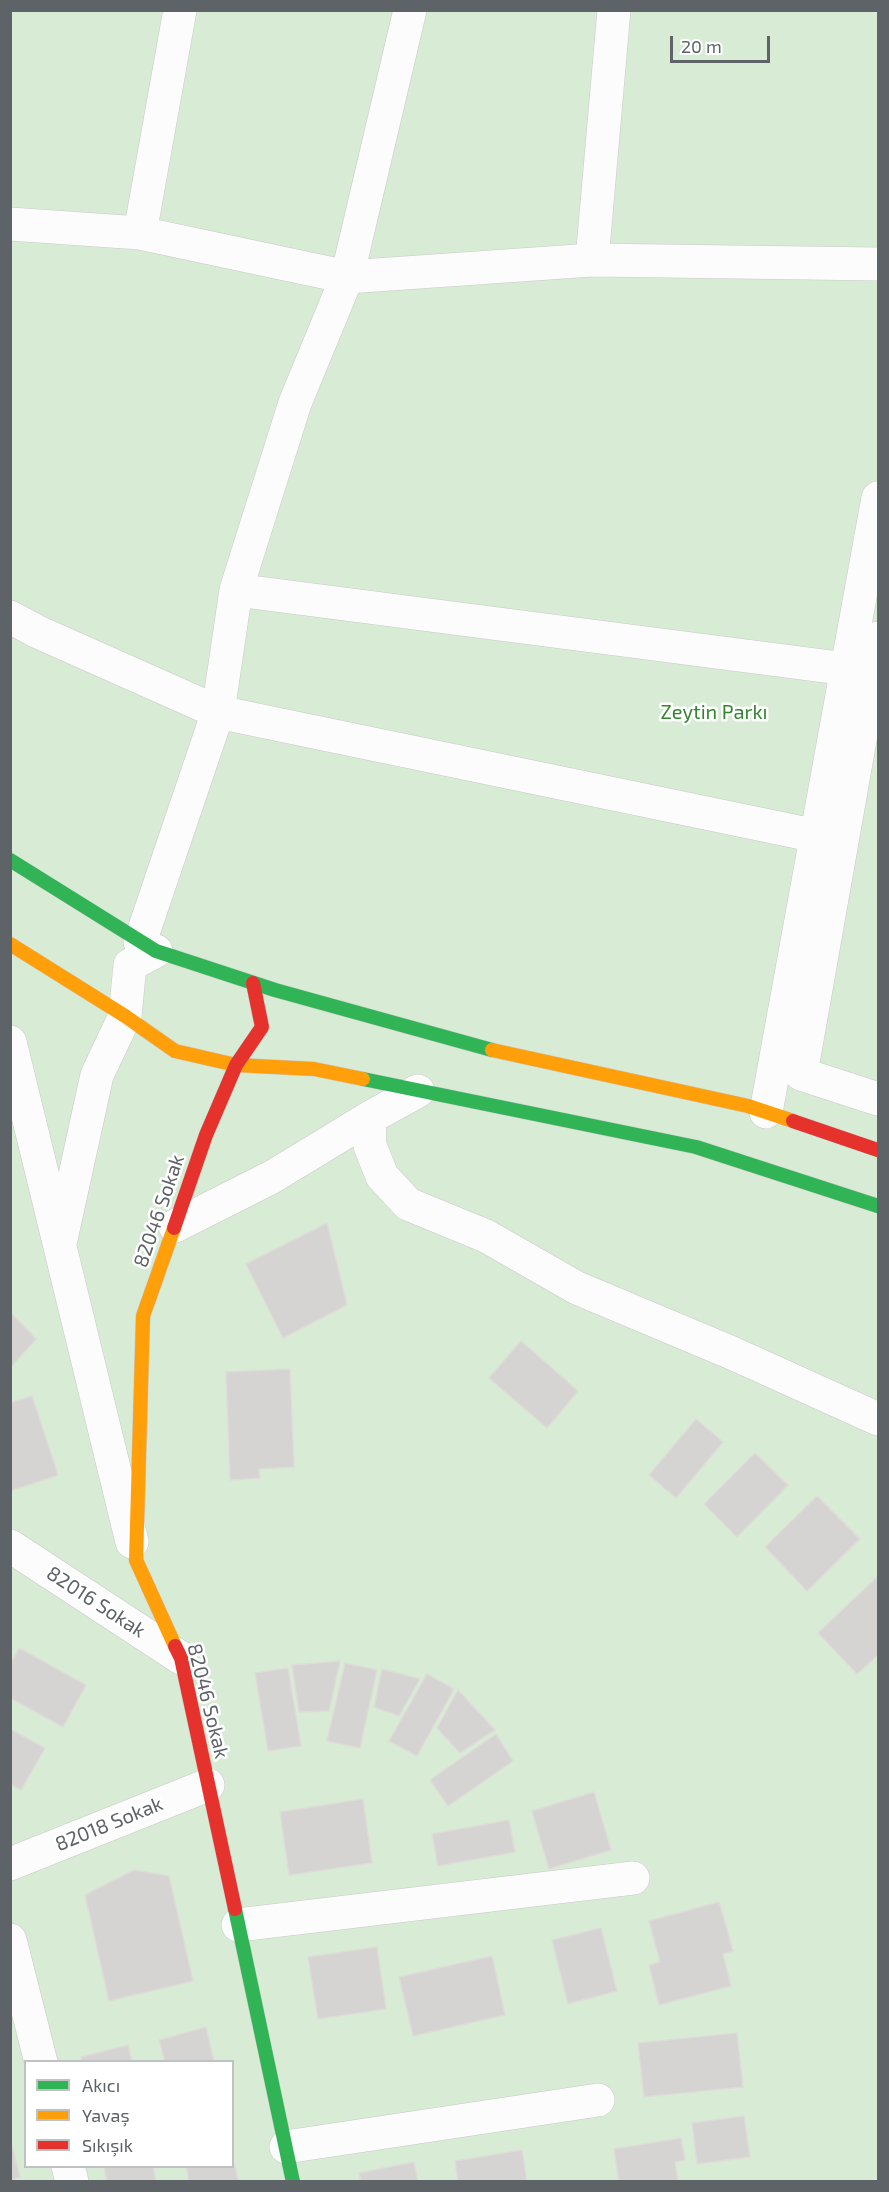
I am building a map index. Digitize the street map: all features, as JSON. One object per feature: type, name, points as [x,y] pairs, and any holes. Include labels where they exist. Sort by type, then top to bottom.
[{"type":"main road","points":[[10,860],[148,946],[253,983],[501,1053],[766,1112],[879,1150]]},
{"type":"main road","points":[[10,944],[125,1016],[175,1051],[236,1065],[314,1069],[696,1147],[879,1206]]},
{"type":"main road","name":"82046 Sokak","points":[[253,983],[262,1028],[236,1065],[206,1136],[143,1316],[136,1560],[181,1658],[292,2181]]},
{"type":"street","points":[[140,233],[180,10]]},
{"type":"street","points":[[60,1245],[97,1075],[125,1016],[130,965],[148,946],[218,712],[236,590],[295,403],[348,277],[410,10]]},
{"type":"street","points":[[592,260],[614,10]]},
{"type":"street","points":[[10,224],[140,233],[348,277],[592,260],[879,264]]},
{"type":"street","points":[[766,1112],[879,498]]},
{"type":"street","points":[[236,590],[847,669]]},
{"type":"street","points":[[10,617],[38,632],[218,712],[817,836]]},
{"type":"street","points":[[879,638],[801,1074],[879,1099]]},
{"type":"street","points":[[10,1042],[136,1560]]},
{"type":"street","points":[[175,1226],[272,1177],[418,1091]]},
{"type":"street","points":[[369,1118],[370,1146],[382,1176],[408,1204],[486,1236],[576,1288],[732,1353],[879,1419]]},
{"type":"street","name":"82016 Sokak","points":[[10,1546],[181,1658]]},
{"type":"street","name":"82018 Sokak","points":[[10,1864],[208,1785]]},
{"type":"street","points":[[238,1925],[633,1878]]},
{"type":"street","points":[[10,1940],[41,2060]]},
{"type":"street","points":[[286,2147],[598,2100]]},
{"type":"green space","name":"Zeytin Parkı","points":[[11,11],[878,11],[878,2181],[11,2182]]},
{"type":"building","points":[[327,1223],[347,1305],[283,1338],[246,1264]]},
{"type":"building","points":[[10,1312],[36,1339],[10,1368]]},
{"type":"building","points":[[521,1341],[578,1391],[547,1428],[489,1378]]},
{"type":"building","points":[[290,1369],[294,1467],[259,1469],[260,1478],[230,1480],[226,1372]]},
{"type":"building","points":[[32,1396],[58,1475],[10,1491],[10,1403]]},
{"type":"building","points":[[696,1419],[723,1442],[676,1498],[649,1475]]},
{"type":"building","points":[[755,1453],[788,1485],[737,1537],[704,1504]]},
{"type":"building","points":[[817,1496],[860,1539],[807,1591],[765,1547]]},
{"type":"building","points":[[878,1576],[878,1655],[857,1674],[818,1633]]},
{"type":"building","points":[[19,1648],[86,1685],[63,1727],[10,1698],[10,1665]]},
{"type":"building","points":[[340,1661],[329,1711],[299,1712],[292,1665]]},
{"type":"building","points":[[345,1663],[377,1670],[360,1748],[327,1741]]},
{"type":"building","points":[[288,1668],[301,1746],[268,1751],[255,1673]]},
{"type":"building","points":[[382,1669],[420,1679],[399,1716],[374,1707]]},
{"type":"building","points":[[427,1674],[454,1689],[417,1756],[389,1741]]},
{"type":"building","points":[[458,1690],[495,1730],[460,1753],[437,1728]]},
{"type":"building","points":[[10,1729],[45,1748],[21,1790],[10,1784]]},
{"type":"building","points":[[496,1734],[513,1761],[448,1806],[430,1780]]},
{"type":"building","points":[[594,1792],[611,1850],[549,1869],[532,1811]]},
{"type":"building","points":[[363,1799],[372,1863],[289,1875],[280,1812]]},
{"type":"building","points":[[509,1820],[515,1852],[438,1866],[432,1834]]},
{"type":"building","points":[[134,1870],[169,1876],[193,1981],[109,2001],[85,1895]]},
{"type":"building","points":[[719,1902],[733,1951],[723,1954],[731,1986],[659,2005],[649,1965],[660,1962],[649,1921]]},
{"type":"building","points":[[601,1928],[617,1991],[568,2004],[552,1940]]},
{"type":"building","points":[[377,1947],[386,2009],[318,2019],[308,1957]]},
{"type":"building","points":[[492,1956],[505,2015],[413,2036],[399,1977]]},
{"type":"building","points":[[206,2027],[214,2060],[164,2060],[159,2040]]},
{"type":"building","points":[[737,2033],[743,2087],[644,2097],[638,2043]]},
{"type":"building","points":[[128,2045],[132,2060],[82,2060],[81,2057]]},
{"type":"building","points":[[744,2116],[750,2157],[697,2164],[692,2123]]},
{"type":"building","points":[[10,2137],[20,2177],[10,2180]]},
{"type":"building","points":[[681,2138],[685,2160],[675,2162],[678,2182],[619,2182],[614,2149]]},
{"type":"building","points":[[522,2150],[527,2182],[458,2182],[455,2161]]},
{"type":"building","points":[[414,2162],[418,2182],[361,2182],[359,2173]]},
{"type":"building","points":[[234,2164],[239,2182],[189,2182],[186,2168],[234,2168]]},
{"type":"building","points":[[104,2168],[153,2168],[156,2182],[107,2182]]},
{"type":"traffic: fast","points":[[10,860],[156,951],[275,990],[492,1050]]},
{"type":"traffic: fast","points":[[363,1079],[696,1147],[878,1206]]},
{"type":"traffic: fast","points":[[235,1909],[293,2182]]},
{"type":"traffic: slow","points":[[10,944],[125,1016],[175,1051],[236,1065],[314,1069],[363,1079]]},
{"type":"traffic: slow","points":[[492,1050],[748,1106],[793,1121]]},
{"type":"traffic: slow","points":[[174,1228],[143,1316],[136,1560],[175,1646]]},
{"type":"traffic: jam","points":[[174,1228],[206,1135],[236,1065],[262,1027],[253,983]]},
{"type":"traffic: jam","points":[[793,1121],[878,1150]]},
{"type":"traffic: jam","points":[[175,1646],[181,1658],[235,1909]]}]
